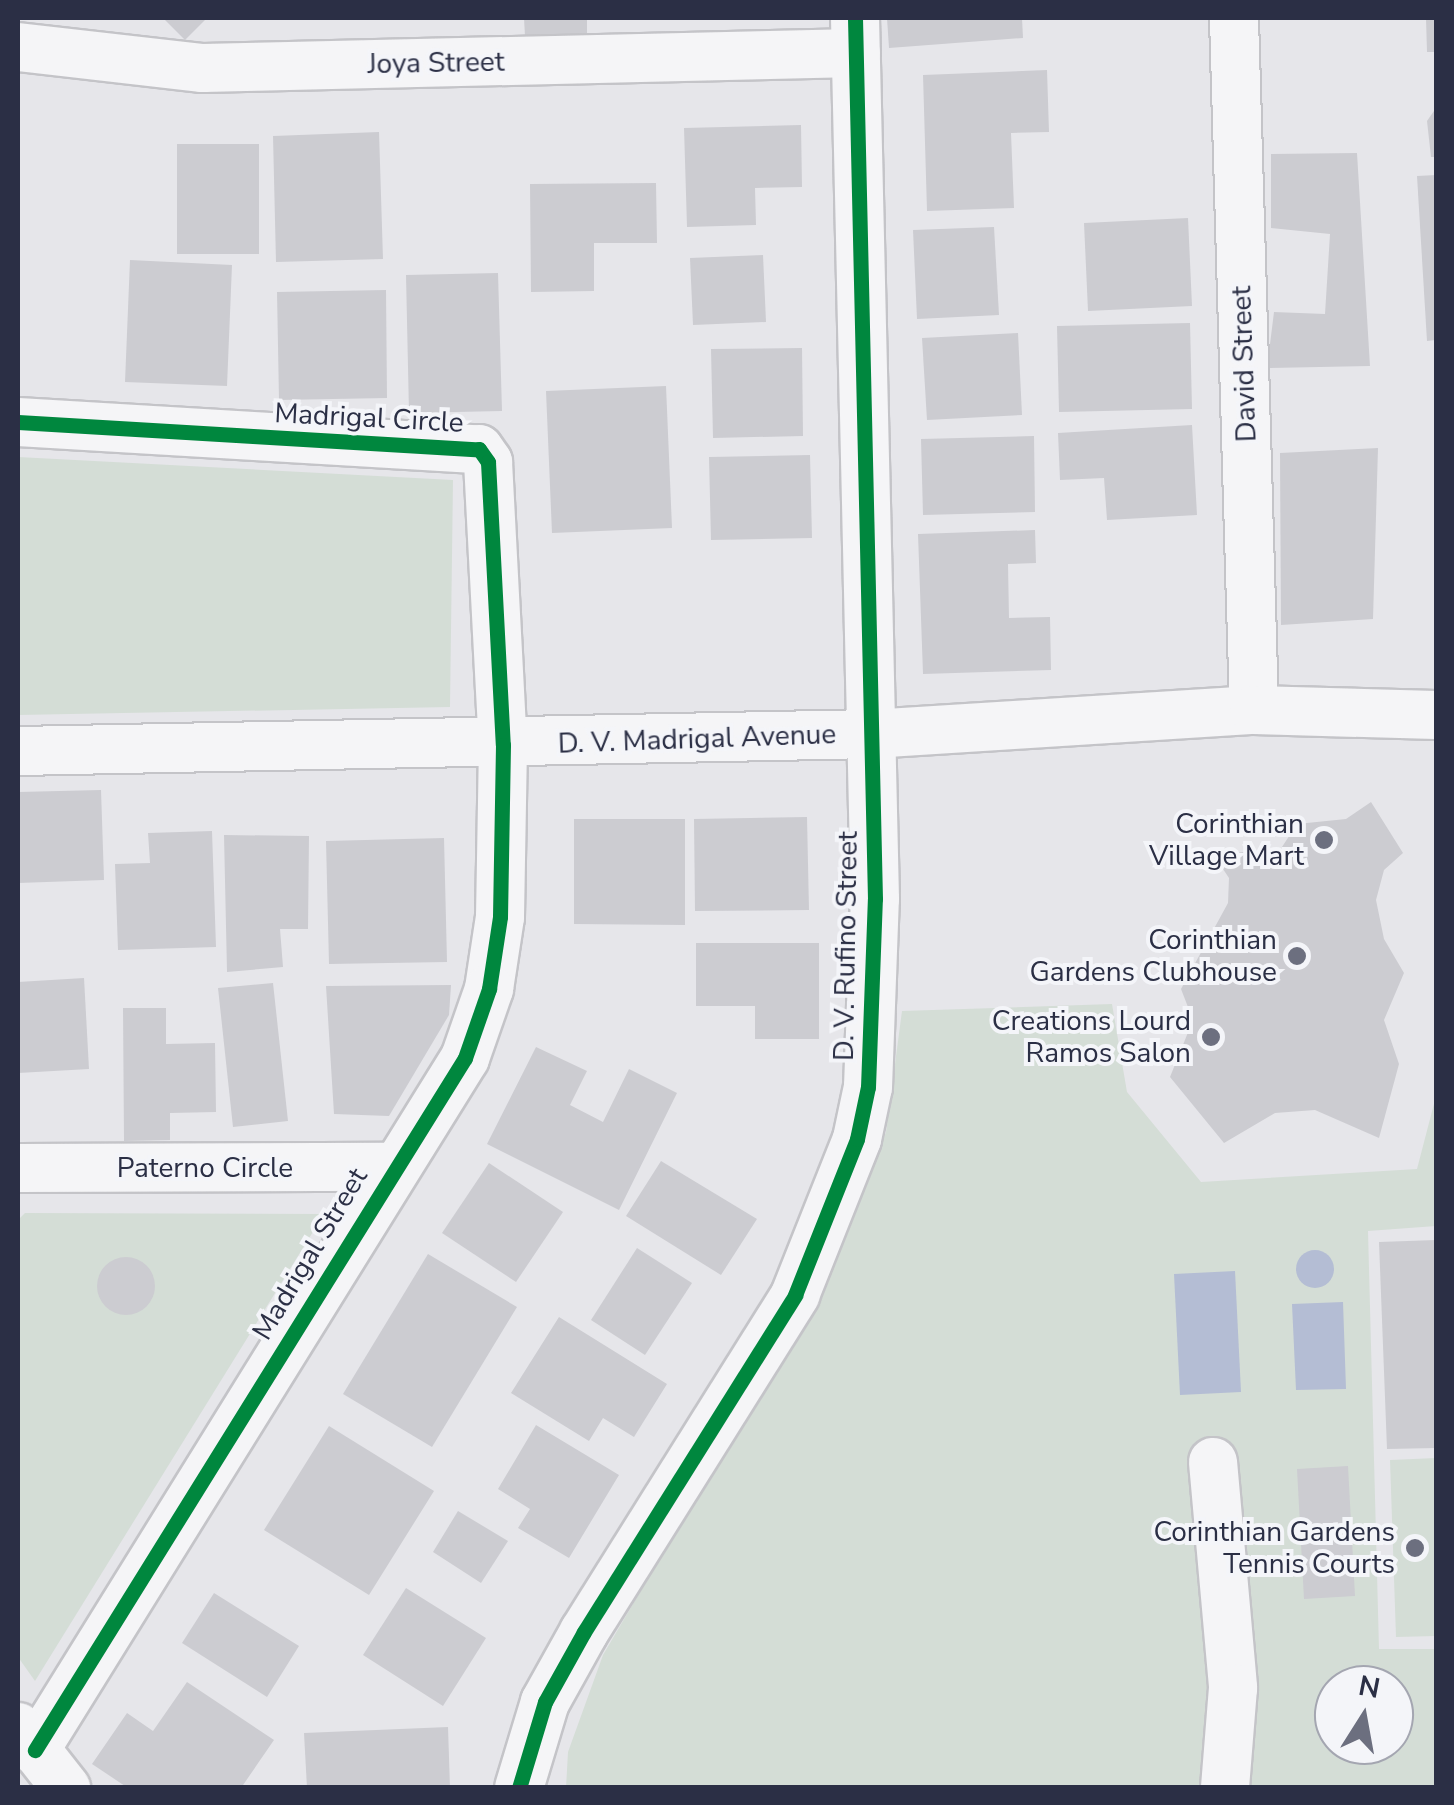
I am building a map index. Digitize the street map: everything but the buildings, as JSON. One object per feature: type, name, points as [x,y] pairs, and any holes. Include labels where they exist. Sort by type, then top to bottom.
[{"type":"street","name":"David Street","points":[[1234,18],[1254,710]]},
{"type":"street","name":"Joya Street","points":[[18,47],[202,68],[855,35]]},
{"type":"street","name":"D. V. Rufino Street","points":[[518,1788],[545,1702],[584,1632],[796,1295],[857,1139],[872,1006],[872,734],[855,35]]},
{"type":"street","name":"Madrigal Circle","points":[[18,422],[479,448],[488,462],[503,745]]},
{"type":"street","name":"D. V. Madrigal Avenue","points":[[18,751],[503,745],[872,734],[1254,710],[1436,715]]},
{"type":"street","name":"Madrigal Street","points":[[26,1738],[478,1029],[500,917],[503,745]]},
{"type":"street","name":"Paterno Circle","points":[[18,1168],[392,1167]]},
{"type":"street","points":[[1213,1462],[1233,1688],[1225,1788]]},
{"type":"street","points":[[26,1738],[66,1788]]},
{"type":"shaded area","points":[[18,457],[453,480],[450,707],[18,715]]},
{"type":"shaded area","points":[[1112,1004],[1127,1092],[1201,1182],[1417,1169],[1436,1096],[1436,1226],[1368,1231],[1379,1649],[1436,1649],[1436,1787],[566,1788],[568,1752],[603,1655],[839,1253],[886,1132],[902,1011]]},
{"type":"shaded area","points":[[25,1213],[324,1214],[35,1681],[18,1657],[18,1220]]},
{"type":"shaded area","name":"Corinthian Gardens Tennis Courts","points":[[1436,1458],[1436,1636],[1396,1637],[1390,1460]]},
{"type":"water","points":[[1315,1250],[1328,1256],[1334,1269],[1328,1282],[1315,1288],[1302,1282],[1296,1269],[1302,1256]]},
{"type":"water","points":[[1235,1271],[1241,1392],[1180,1395],[1174,1274]]},
{"type":"water","points":[[1343,1302],[1346,1389],[1296,1390],[1292,1304]]},
{"type":"cycle path","points":[[519,1788],[545,1702],[584,1632],[795,1295],[857,1139],[868,1087],[875,899],[855,18]]},
{"type":"cycle path","points":[[18,422],[479,449],[488,462],[503,745],[500,917],[489,989],[465,1058],[35,1750]]},
{"type":"place","name":"Corinthian Village Mart","points":[[1324,840]]},
{"type":"place","name":"Corinthian Gardens Clubhouse","points":[[1297,956]]},
{"type":"place","name":"Creations Lourd Ramos Salon","points":[[1211,1037]]},
{"type":"place","name":"Corinthian Gardens Tennis Courts","points":[[1415,1548]]}]
